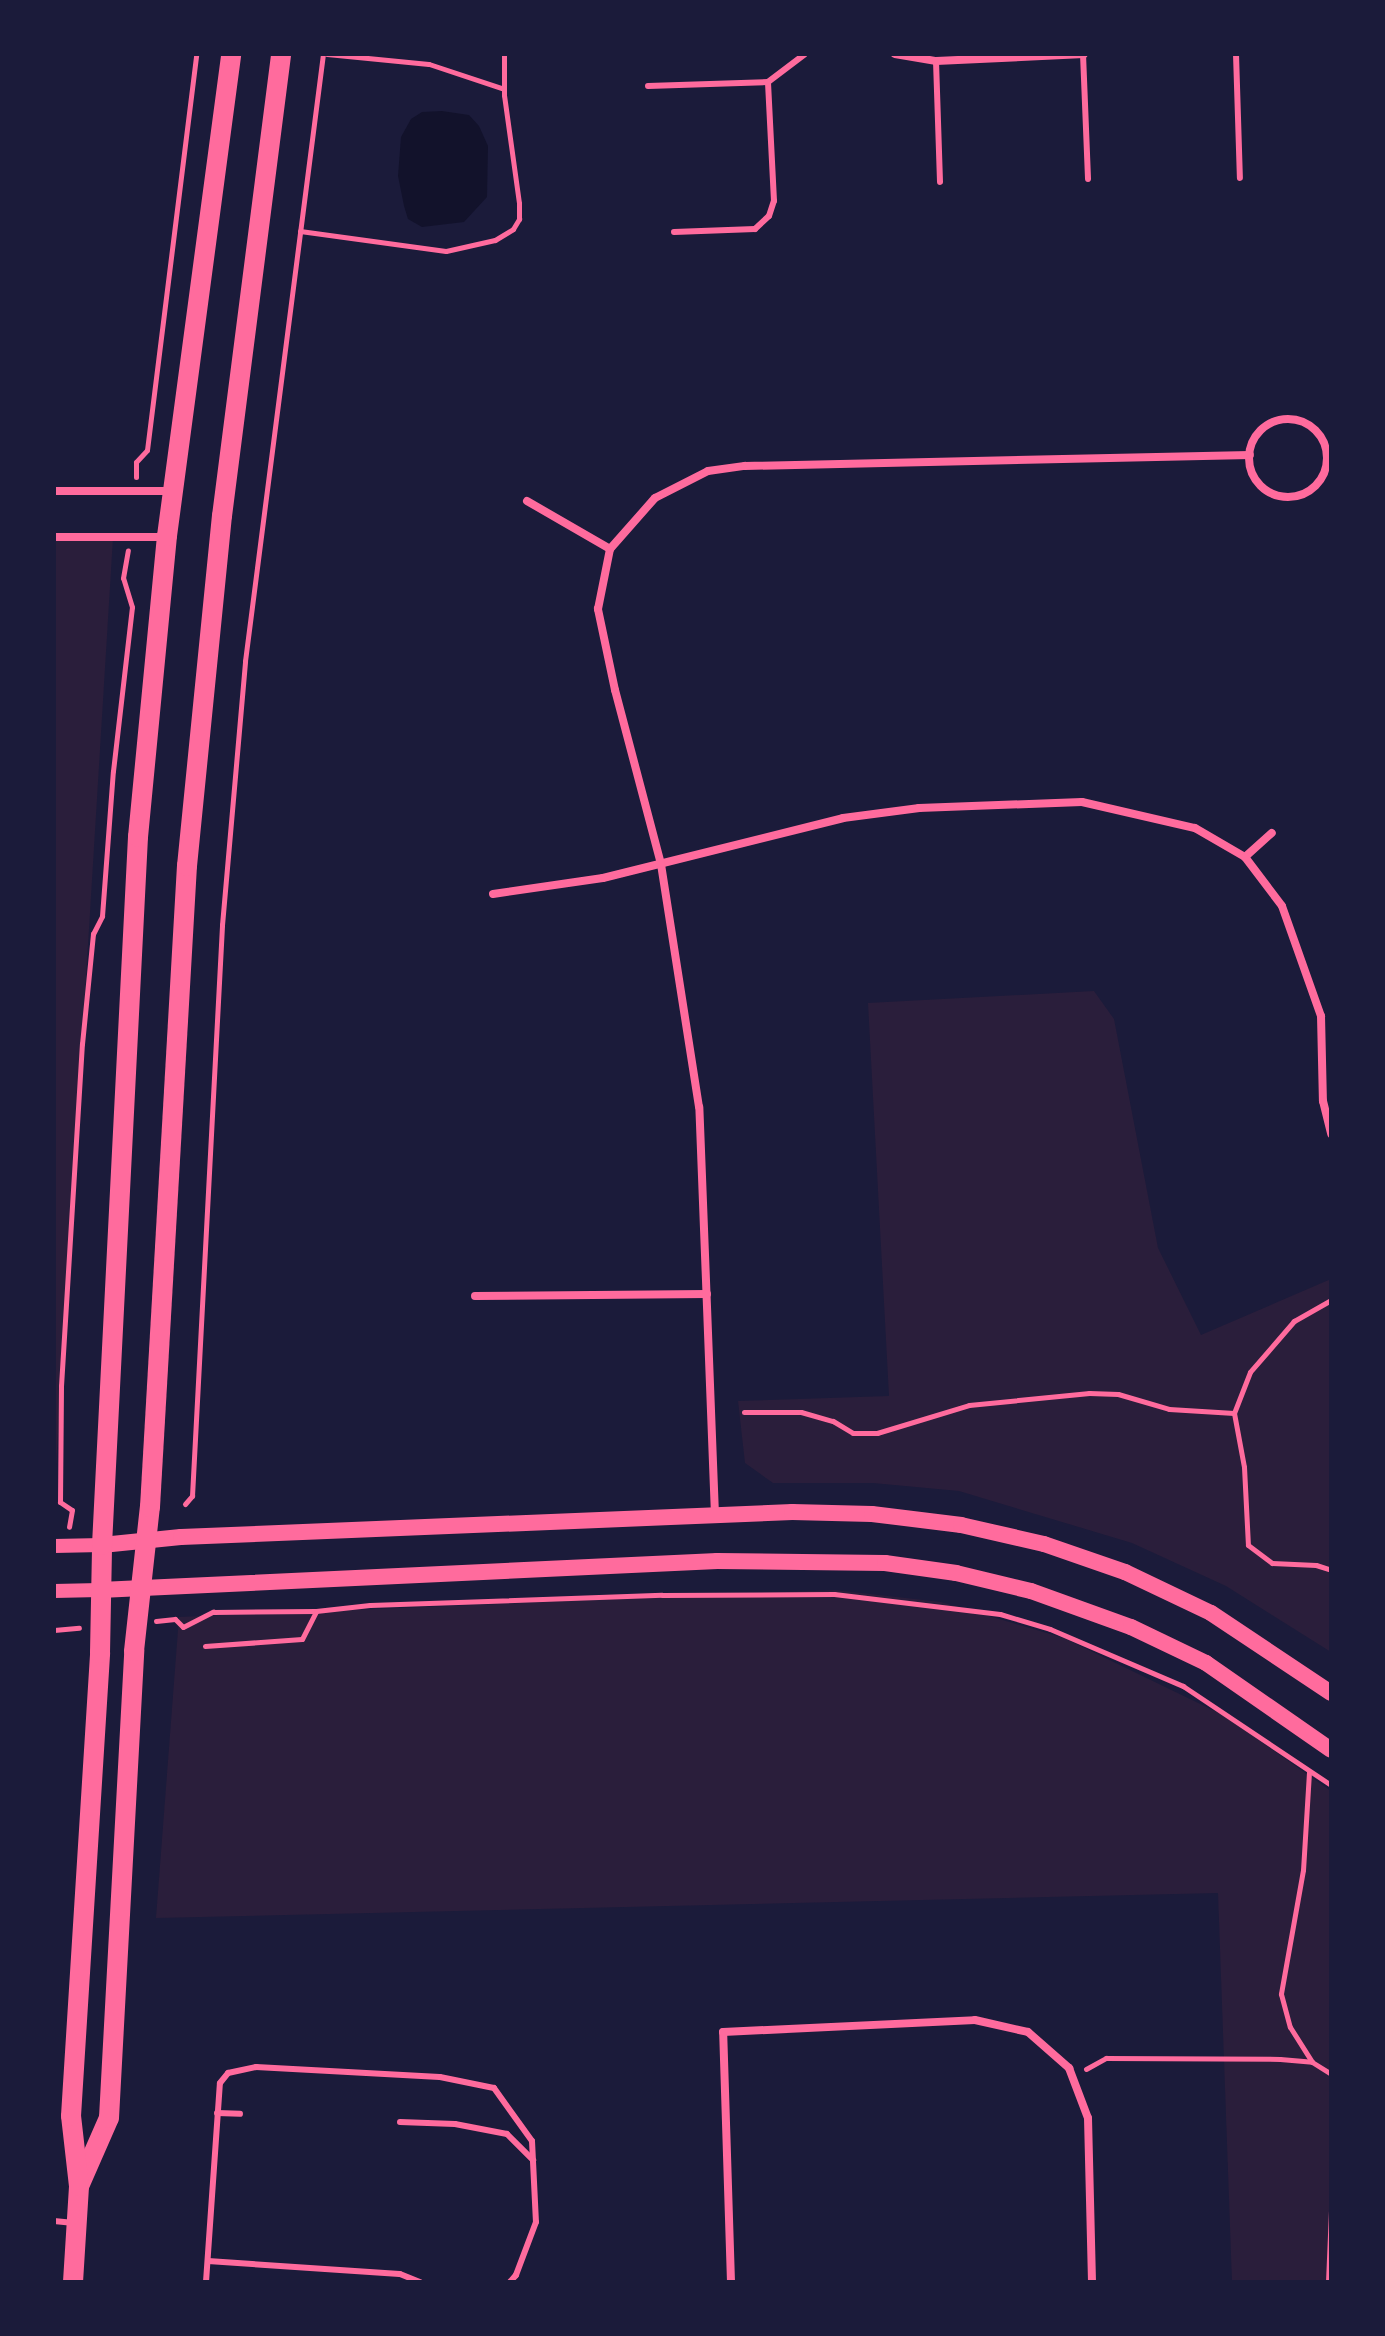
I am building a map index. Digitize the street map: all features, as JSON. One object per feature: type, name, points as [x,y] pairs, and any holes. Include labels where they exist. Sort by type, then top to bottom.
[{"type":"main road","points":[[73,2282],[79,2186],[71,2116],[100,1626],[138,837],[167,536],[231,54]]},
{"type":"main road","points":[[79,2186],[109,2118],[187,866],[204,678],[281,54]]},
{"type":"main road","points":[[102,1545],[147,1540],[715,1515],[872,1514],[961,1525],[1044,1544],[1125,1572],[1211,1613],[1331,1693]]},
{"type":"main road","points":[[100,1590],[717,1561],[885,1563],[956,1573],[1031,1591],[1131,1627],[1217,1670],[1331,1750]]},
{"type":"street","points":[[895,54],[936,61],[1084,54]]},
{"type":"street","points":[[1293,419],[1316,430],[1323,440],[1327,465],[1324,477],[1304,495],[1277,497],[1255,481],[1249,469],[1250,455],[1251,443],[1258,432],[1268,424],[1293,419]]},
{"type":"street","points":[[715,1515],[699,1107],[661,864],[615,690],[598,609],[610,549],[655,498],[708,471],[745,466],[1250,455]]},
{"type":"street","points":[[54,491],[174,491]]},
{"type":"street","points":[[527,501],[610,549]]},
{"type":"street","points":[[54,537],[131,539],[167,536]]},
{"type":"street","points":[[493,894],[603,878],[843,818],[919,808],[1082,802],[1195,828],[1245,857],[1282,906],[1321,1016],[1323,1101],[1331,1134]]},
{"type":"street","points":[[1245,857],[1272,833]]},
{"type":"street","points":[[475,1296],[707,1294]]},
{"type":"street","points":[[54,1546],[102,1545]]},
{"type":"street","points":[[54,1591],[100,1590]]},
{"type":"street","points":[[731,2282],[723,2032],[975,2020],[1028,2032],[1069,2068],[1088,2118],[1092,2282]]},
{"type":"lane","points":[[648,86],[768,82],[805,54]]},
{"type":"lane","points":[[1084,54],[1088,179]]},
{"type":"lane","points":[[1236,54],[1240,178]]},
{"type":"lane","points":[[936,61],[940,182]]},
{"type":"lane","points":[[674,232],[755,229],[769,216],[774,201],[768,82]]},
{"type":"lane","points":[[206,2282],[220,2083],[228,2073],[256,2067],[440,2077],[494,2088],[532,2141],[536,2222],[516,2275],[510,2282]]},
{"type":"lane","points":[[217,2113],[240,2114]]},
{"type":"lane","points":[[400,2122],[455,2124],[507,2134],[533,2160]]},
{"type":"lane","points":[[54,2221],[77,2223]]},
{"type":"lane","points":[[208,2261],[400,2274],[420,2282]]},
{"type":"path","points":[[135,492],[136,462],[147,450],[196,54]]},
{"type":"path","points":[[185,1504],[192,1496],[222,925],[245,661],[325,54],[429,64],[504,89]]},
{"type":"path","points":[[300,231],[446,251],[495,240],[513,229],[519,219],[519,203],[504,89],[504,54]]},
{"type":"path","points":[[57,1504],[61,1386],[82,1044],[93,934],[102,916],[113,771],[132,607],[123,578],[131,539]]},
{"type":"path","points":[[1331,1300],[1294,1321],[1250,1372],[1234,1413],[1244,1467],[1248,1545],[1272,1563],[1316,1565],[1331,1570]]},
{"type":"path","points":[[744,1412],[801,1412],[833,1421],[853,1433],[877,1433],[969,1405],[1089,1393],[1118,1394],[1169,1409],[1234,1413]]},
{"type":"path","points":[[138,1622],[175,1619],[183,1627],[213,1612],[316,1611],[370,1605],[662,1595],[834,1594],[1000,1614],[1050,1629],[1183,1686],[1331,1785]]},
{"type":"path","points":[[205,1646],[302,1639],[316,1611]]},
{"type":"path","points":[[54,1630],[100,1626]]},
{"type":"path","points":[[1309,1772],[1303,1870],[1281,1994],[1290,2027],[1312,2062],[1331,2074]]},
{"type":"path","points":[[1072,2077],[1106,2058],[1312,2062]]},
{"type":"path","points":[[1328,2282],[1331,2211]]},
{"type":"shaded area","points":[[422,112],[469,115],[479,126],[488,146],[487,197],[464,222],[422,227],[408,219],[404,206],[398,176],[401,137],[411,119]]},
{"type":"shaded area","points":[[54,537],[113,538],[54,1499]]},
{"type":"shaded area","points":[[1094,991],[1114,1019],[1158,1248],[1201,1335],[1331,1279],[1331,1652],[1226,1586],[1132,1543],[959,1491],[873,1483],[773,1483],[745,1463],[738,1401],[889,1396],[868,1003]]},
{"type":"shaded area","points":[[835,1590],[941,1602],[1064,1638],[1223,1715],[1331,1791],[1331,2282],[1232,2282],[1218,1893],[156,1918],[179,1617]]}]
